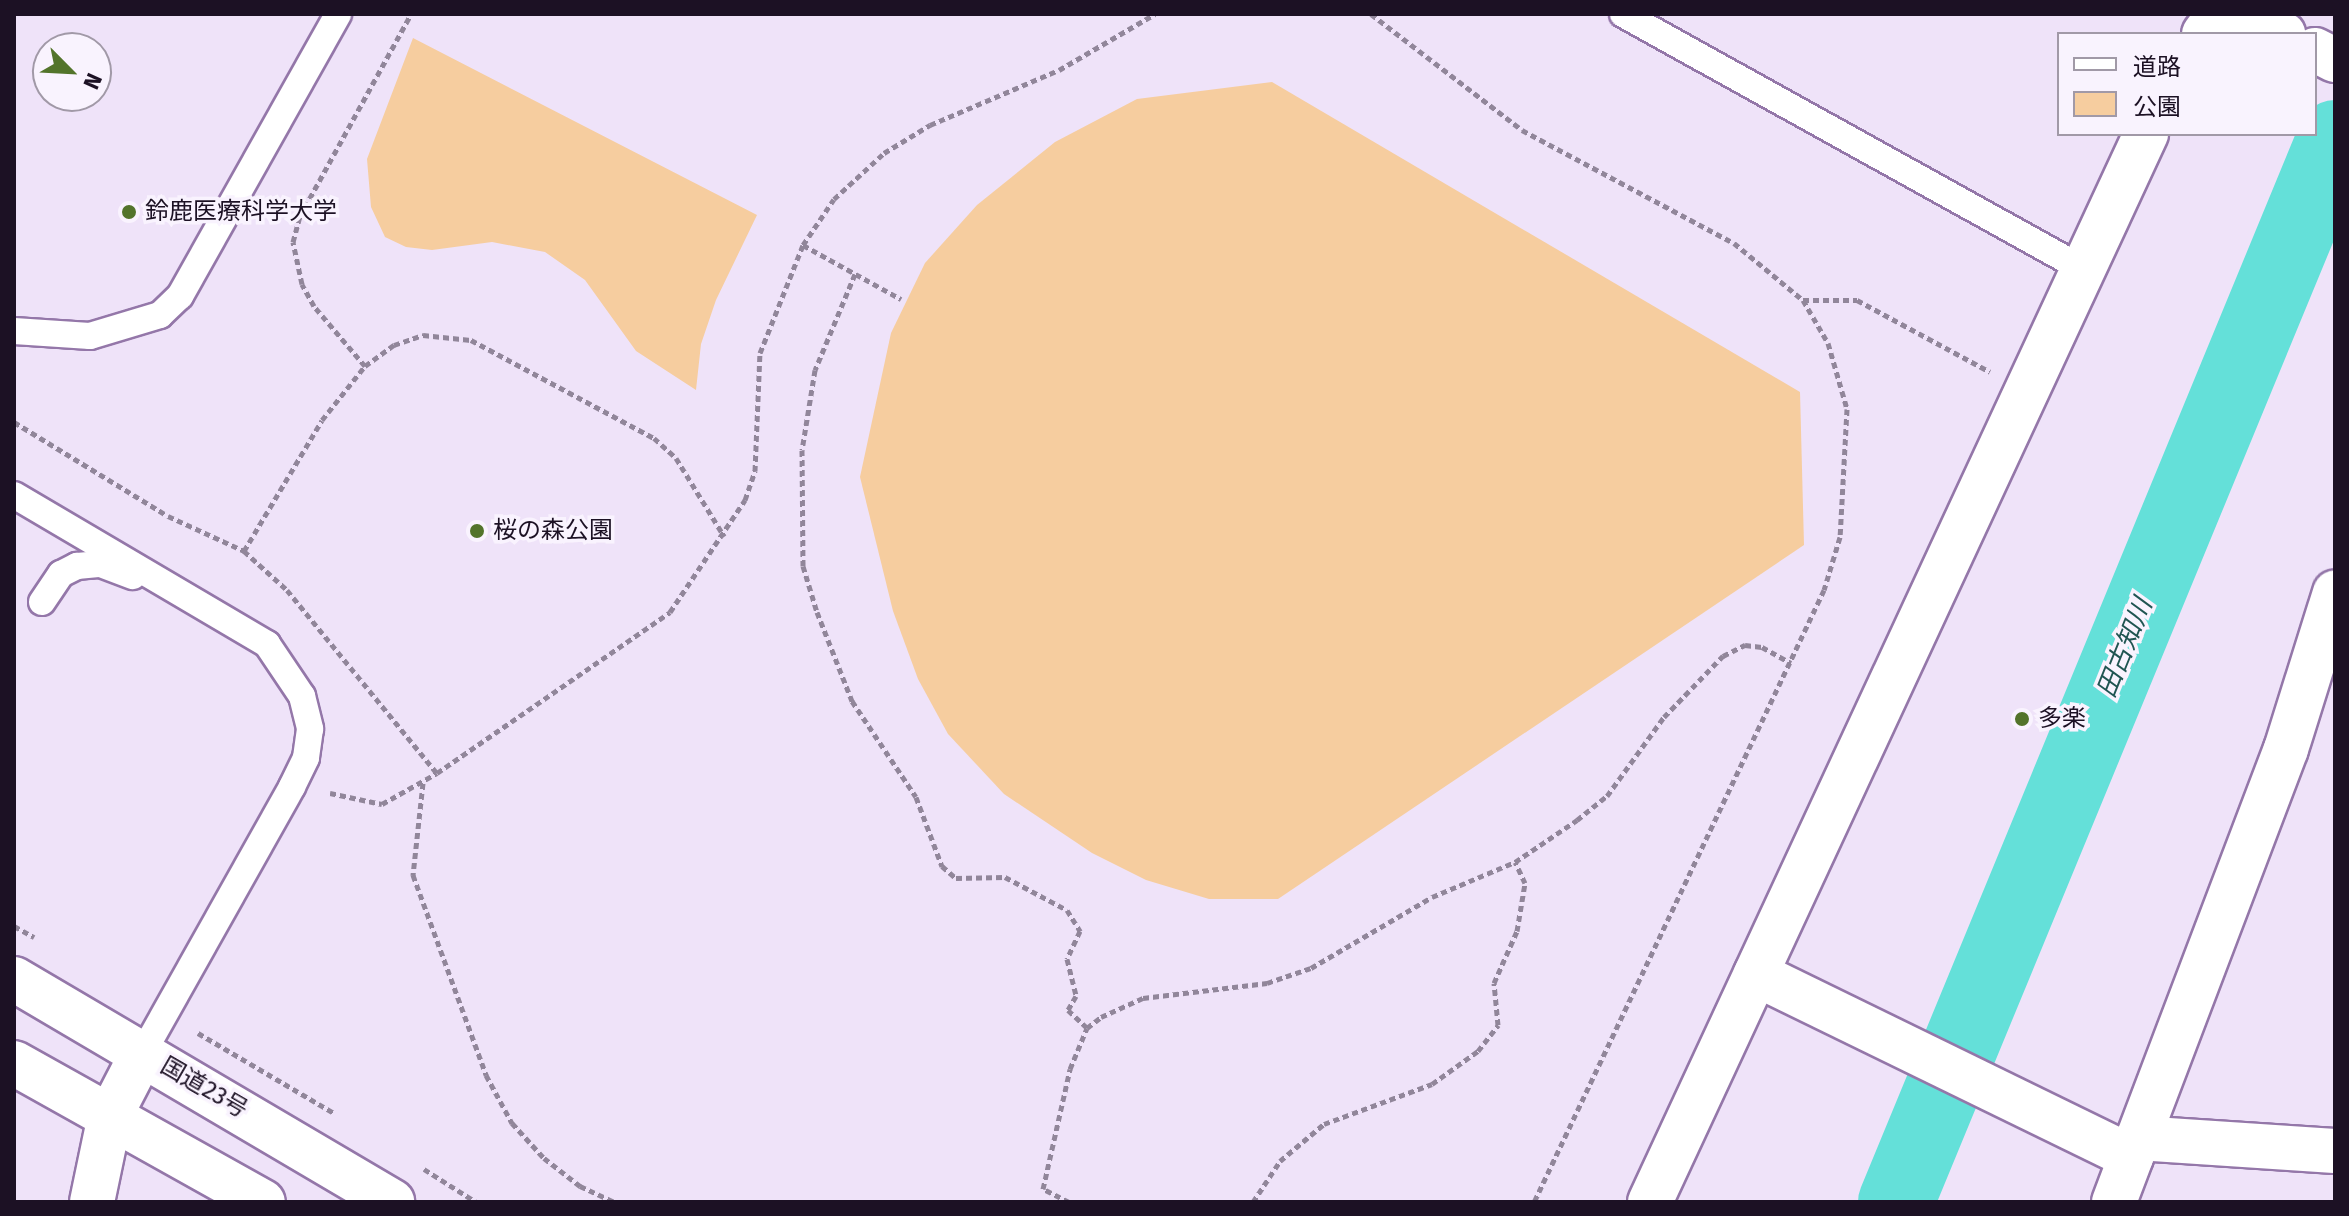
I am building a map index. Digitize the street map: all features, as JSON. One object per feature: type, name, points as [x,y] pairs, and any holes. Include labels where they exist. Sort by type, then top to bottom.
[{"type":"main road","points":[[2206,32],[2219,14]]},
{"type":"main road","points":[[2242,14],[2279,32]]},
{"type":"main road","points":[[2317,51],[2335,60]]},
{"type":"main road","points":[[1650,1202],[2145,136]]},
{"type":"main road","points":[[2114,1202],[2286,749],[2335,593]]},
{"type":"main road","points":[[1756,974],[1921,1054],[2135,1148],[2335,1151]]},
{"type":"main road","name":"国道23号","points":[[14,979],[143,1052],[392,1202]]},
{"type":"main road","points":[[92,1202],[110,1116],[143,1052]]},
{"type":"main road","points":[[14,1063],[263,1202]]},
{"type":"lane","points":[[14,331],[90,336],[160,315],[180,296],[338,14]]},
{"type":"lane","points":[[1623,14],[2083,269]]},
{"type":"lane","points":[[14,495],[267,644],[302,696],[310,729],[306,758],[292,787],[143,1052]]},
{"type":"lane","points":[[42,602],[61,574],[101,564],[187,599]]},
{"type":"path","points":[[365,366],[314,306],[302,284],[293,242],[300,216],[411,14]]},
{"type":"path","points":[[330,793],[382,804],[424,782],[670,612],[724,536],[755,471],[760,353],[803,245],[834,199],[884,153],[930,125],[1059,70],[1155,14]]},
{"type":"path","points":[[1371,14],[1522,130],[1734,243],[1803,300],[1828,343],[1847,409],[1845,497],[1840,537],[1824,590],[1534,1202]]},
{"type":"path","points":[[803,245],[901,299]]},
{"type":"path","points":[[855,274],[815,370],[802,450],[802,553],[817,612],[852,701],[916,797],[942,866],[956,878],[1005,877],[1067,910],[1080,931],[1067,959],[1076,996],[1068,1010],[1087,1028]]},
{"type":"path","points":[[1803,300],[1857,300],[2027,389]]},
{"type":"path","points":[[244,551],[322,420],[365,366],[394,345],[423,335],[471,340],[654,438],[676,458],[724,536]]},
{"type":"path","points":[[14,422],[168,516],[244,551],[287,590],[437,773]]},
{"type":"path","points":[[1069,1202],[1043,1189],[1061,1099],[1087,1028],[1143,998],[1267,983],[1311,968],[1432,897],[1515,862],[1607,796],[1664,717],[1723,656],[1745,645],[1762,647],[1791,663]]},
{"type":"path","points":[[424,782],[413,875],[486,1075],[512,1123],[544,1158],[580,1186],[614,1202]]},
{"type":"path","points":[[1253,1202],[1280,1161],[1324,1124],[1432,1084],[1478,1051],[1498,1025],[1494,983],[1517,931],[1525,883],[1515,862]]},
{"type":"green space","points":[[413,38],[757,215],[716,300],[701,344],[696,390],[636,351],[585,280],[545,252],[492,242],[432,250],[406,247],[385,237],[371,207],[367,159]]},
{"type":"green space","points":[[1272,82],[1800,392],[1804,545],[1278,899],[1209,899],[1146,880],[1092,853],[1004,794],[948,734],[918,679],[893,611],[860,477],[891,333],[925,263],[977,205],[1055,142],[1137,99]]},
{"type":"waterway","name":"田古知川","points":[[1896,1202],[2335,138]]},
{"type":"place","name":"鈴鹿医療科学大学","points":[[129,212]]},
{"type":"place","name":"桜の森公園","points":[[477,531]]},
{"type":"place","name":"多楽","points":[[2022,719]]}]
